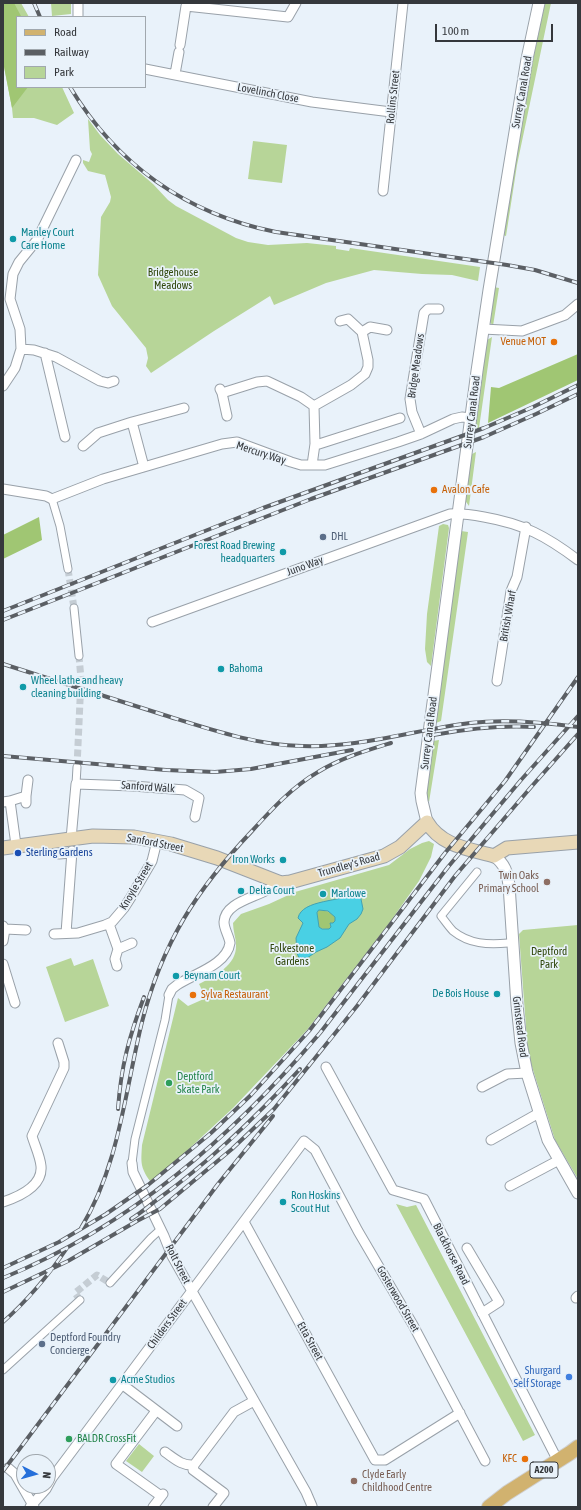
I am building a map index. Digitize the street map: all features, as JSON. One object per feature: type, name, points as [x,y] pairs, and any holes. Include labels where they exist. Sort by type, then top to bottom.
[{"type":"main road","points":[[427,822],[432,830],[443,840],[494,856],[507,848],[578,842]]},
{"type":"main road","name":"Trundley's Road","points":[[278,882],[290,882],[384,856],[400,847],[427,822]]},
{"type":"main road","name":"Sanford Street","points":[[3,848],[16,846],[71,848],[93,836],[134,837],[157,841],[217,858],[278,882]]},
{"type":"main road","name":"A200","points":[[489,1507],[507,1493],[578,1447]]},
{"type":"street","points":[[78,3],[78,16]]},
{"type":"street","points":[[175,74],[186,6],[288,17],[296,3]]},
{"type":"street","name":"Rollins Street","points":[[383,191],[403,3]]},
{"type":"street","name":"Surrey Canal Road","points":[[427,822],[421,793],[483,329],[527,59],[539,3]]},
{"type":"street","name":"Lovelinch Close","points":[[146,69],[312,102],[391,112]]},
{"type":"street","points":[[3,386],[15,368],[21,349],[20,329],[10,299],[13,274],[19,262],[37,240],[76,160]]},
{"type":"street","points":[[483,329],[522,331],[565,315],[578,304]]},
{"type":"street","name":"Bridge Meadows","points":[[421,434],[412,412],[410,399],[424,313],[428,309],[439,310]]},
{"type":"street","points":[[314,406],[351,385],[365,374],[368,367],[362,332],[348,319],[340,321]]},
{"type":"street","points":[[362,332],[370,327],[387,330]]},
{"type":"street","points":[[21,349],[45,353],[56,357],[100,381],[108,383],[114,381]]},
{"type":"street","points":[[45,353],[65,437]]},
{"type":"street","points":[[227,416],[221,391],[257,382],[267,381],[301,397],[314,406]]},
{"type":"street","points":[[312,465],[314,444],[314,406]]},
{"type":"street","points":[[83,446],[98,433],[184,408]]},
{"type":"street","name":"Mercury Way","points":[[52,499],[103,479],[222,444],[237,442],[291,462],[325,465],[421,434],[453,419],[462,417],[471,418]]},
{"type":"street","points":[[314,444],[319,444],[400,418]]},
{"type":"street","points":[[132,422],[144,467]]},
{"type":"street","points":[[3,489],[46,496],[52,499],[68,569]]},
{"type":"street","points":[[458,513],[500,520],[526,527],[556,543],[578,560]]},
{"type":"street","name":"Juno Way","points":[[152,622],[432,520],[458,513]]},
{"type":"street","name":"British Wharf","points":[[497,681],[511,591],[517,577],[526,527]]},
{"type":"street","points":[[74,608],[79,656]]},
{"type":"street","points":[[66,933],[77,767]]},
{"type":"street","points":[[16,846],[6,801],[25,798],[28,780]]},
{"type":"street","name":"Sanford Walk","points":[[76,784],[185,790],[199,798],[195,817]]},
{"type":"street","name":"Knoyle Street","points":[[54,934],[78,934],[109,924],[126,906],[152,861],[157,841]]},
{"type":"street","points":[[59,854],[71,848]]},
{"type":"street","name":"Grinstead Road","points":[[494,856],[507,870],[517,1005],[521,1043],[527,1073],[548,1140],[578,1193]]},
{"type":"street","points":[[477,872],[441,916],[452,930],[465,938],[487,945],[508,943]]},
{"type":"street","name":"Trundley's Road","points":[[169,998],[172,989],[177,985],[212,966],[226,953],[230,943],[224,925],[224,919],[232,907],[272,888],[278,882]]},
{"type":"street","points":[[109,924],[118,948],[115,959],[117,966]]},
{"type":"street","points":[[3,941],[4,928],[26,930]]},
{"type":"street","points":[[118,948],[132,943]]},
{"type":"street","points":[[3,964],[15,1003]]},
{"type":"street","name":"Rolt Street","points":[[169,998],[165,1020],[135,1139],[132,1163],[134,1174],[172,1256],[306,1492],[312,1506],[311,1507]]},
{"type":"street","points":[[3,1202],[17,1198],[26,1192],[39,1177],[41,1168],[32,1136],[64,1068],[64,1062],[58,1043]]},
{"type":"street","name":"Blackhorse Road","points":[[326,1067],[393,1190],[424,1199],[558,1461]]},
{"type":"street","points":[[482,1088],[507,1074],[527,1073]]},
{"type":"street","points":[[491,1140],[539,1113]]},
{"type":"street","name":"Childers Street","points":[[32,1506],[304,1141]]},
{"type":"street","name":"Gosterwood Street","points":[[304,1141],[315,1150],[358,1231],[413,1325],[484,1461]]},
{"type":"street","points":[[510,1186],[559,1160]]},
{"type":"street","name":"Etta Street","points":[[244,1222],[375,1460],[385,1460],[460,1413]]},
{"type":"street","points":[[110,1283],[151,1238],[161,1230]]},
{"type":"street","points":[[468,1248],[499,1302],[482,1313]]},
{"type":"street","points":[[3,1370],[80,1300]]},
{"type":"street","points":[[123,1385],[177,1426]]},
{"type":"street","points":[[213,1507],[226,1490],[194,1470],[194,1465],[234,1412],[254,1401]]},
{"type":"street","points":[[153,1507],[162,1495],[149,1488],[116,1464],[156,1411]]},
{"type":"street","points":[[165,1452],[181,1463],[194,1465]]},
{"type":"street","points":[[8,1468],[15,1474],[32,1506]]},
{"type":"green space","points":[[3,3],[21,3],[28,16],[16,16],[16,88],[62,88],[74,113],[57,125],[34,118],[13,118],[3,62]]},
{"type":"green space","points":[[3,3],[14,3],[21,16],[16,16],[16,88],[27,88],[12,108],[3,61]]},
{"type":"green space","points":[[51,3],[71,3],[71,14],[52,16]]},
{"type":"green space","points":[[545,3],[551,3],[517,165],[506,236],[503,235],[524,102]]},
{"type":"green space","name":"Bridgehouse Meadows","points":[[88,119],[100,135],[118,154],[153,184],[168,200],[176,206],[236,238],[248,242],[268,245],[307,243],[336,246],[336,249],[349,251],[350,248],[480,267],[478,281],[452,275],[374,270],[326,283],[274,305],[270,296],[151,373],[146,366],[148,358],[146,348],[112,306],[98,275],[101,217],[110,202],[111,197],[105,175],[88,171],[83,163],[83,160],[89,162],[92,154],[90,150]]},
{"type":"green space","points":[[253,141],[287,145],[282,183],[248,179]]},
{"type":"green space","points":[[494,287],[499,288],[493,326],[490,322]]},
{"type":"green space","points":[[492,337],[479,428],[475,430],[487,340]]},
{"type":"green space","points":[[578,354],[578,380],[488,423],[491,387],[499,388]]},
{"type":"green space","points":[[476,452],[469,506],[464,499],[472,454]]},
{"type":"green space","points":[[39,517],[42,540],[3,559],[3,535]]},
{"type":"green space","points":[[443,524],[448,525],[449,528],[431,666],[427,662],[425,649],[427,614],[439,526]]},
{"type":"green space","points":[[461,531],[468,532],[441,721],[436,723]]},
{"type":"green space","points":[[439,740],[429,802],[426,797],[433,741]]},
{"type":"green space","name":"Folkestone Gardens","points":[[429,841],[434,844],[431,857],[419,881],[390,922],[307,1030],[233,1108],[164,1172],[150,1181],[144,1172],[142,1164],[142,1145],[178,998],[188,1006],[206,998],[199,984],[224,969],[233,958],[236,942],[233,923],[241,914],[269,904],[295,892],[389,865],[410,849]]},
{"type":"green space","points":[[319,910],[331,913],[336,919],[334,923],[330,923],[331,927],[329,929],[319,928],[317,912]]},
{"type":"green space","name":"Deptford Park","points":[[578,925],[578,1179],[555,1140],[528,1054],[519,934],[523,930]]},
{"type":"green space","points":[[71,958],[74,966],[93,959],[109,1006],[65,1022],[46,967]]},
{"type":"green space","points":[[396,1204],[407,1207],[416,1205],[535,1435],[523,1441]]},
{"type":"green space","points":[[139,1444],[154,1456],[142,1472],[126,1461]]},
{"type":"water","points":[[356,893],[360,894],[363,909],[357,919],[349,924],[340,938],[327,947],[307,958],[299,958],[297,953],[296,938],[303,923],[298,918],[301,912],[314,904],[350,896]],"holes":[[[319,910],[328,911],[335,917],[335,921],[330,923],[331,927],[329,929],[322,929],[319,927],[317,913]]]},
{"type":"tunnel","points":[[68,569],[74,608]]},
{"type":"tunnel","points":[[77,767],[81,679],[79,656]]},
{"type":"tunnel","points":[[80,1300],[75,1293],[97,1275],[110,1283]]},
{"type":"railway","points":[[34,3],[40,16]]},
{"type":"railway","points":[[71,88],[89,115],[110,140],[132,162],[157,182],[184,199],[213,213],[244,224],[276,232],[507,265],[535,270],[578,283]]},
{"type":"railway","points":[[3,611],[263,508],[484,428],[533,407],[578,385]]},
{"type":"railway","points":[[3,620],[311,499],[484,437],[578,394]]},
{"type":"railway","points":[[3,664],[215,731],[267,743],[284,745],[323,746],[344,744],[449,726],[497,721],[578,727]]},
{"type":"railway","points":[[3,1268],[59,1242],[106,1214],[148,1185],[211,1133],[251,1095],[309,1031],[445,853],[505,781],[578,677]]},
{"type":"railway","points":[[3,1278],[49,1257],[94,1232],[136,1205],[215,1143],[251,1108],[320,1033],[448,867],[521,780],[578,716]]},
{"type":"railway","points":[[433,735],[483,728],[534,727]]},
{"type":"railway","points":[[3,1292],[68,1261],[160,1209],[232,1149],[274,1109],[357,1006],[455,876],[578,734]]},
{"type":"railway","points":[[81,1228],[94,1204],[113,1154],[136,1048],[150,993],[171,942],[198,896],[232,853],[291,791],[309,778],[335,763],[391,743]]},
{"type":"railway","points":[[3,756],[166,770],[215,772],[251,769],[352,750]]},
{"type":"railway","points":[[118,1109],[126,1052],[144,997]]},
{"type":"railway","points":[[131,1219],[215,1154],[250,1121],[300,1069]]},
{"type":"railway","points":[[3,1471],[218,1184],[273,1116]]},
{"type":"railway","points":[[3,1322],[37,1287],[67,1248]]},
{"type":"place","name":"Manley Court Care Home","points":[[13,239]]},
{"type":"place","name":"Venue MOT","points":[[554,342]]},
{"type":"place","name":"Avalon Cafe","points":[[434,490]]},
{"type":"place","name":"DHL","points":[[323,537]]},
{"type":"place","name":"Forest Road Brewing headquarters","points":[[283,552]]},
{"type":"place","name":"Bahoma","points":[[221,669]]},
{"type":"place","name":"Wheel lathe and heavy cleaning building","points":[[23,687]]},
{"type":"place","name":"Sterling Gardens","points":[[18,853]]},
{"type":"place","name":"Iron Works","points":[[283,860]]},
{"type":"place","name":"Twin Oaks Primary School","points":[[547,882]]},
{"type":"place","name":"Delta Court","points":[[241,891]]},
{"type":"place","name":"Marlowe","points":[[323,894]]},
{"type":"place","name":"Beynam Court","points":[[176,976]]},
{"type":"place","name":"De Bois House","points":[[497,994]]},
{"type":"place","name":"Sylva Restaurant","points":[[193,995]]},
{"type":"place","name":"Deptford Skate Park","points":[[169,1083]]},
{"type":"place","name":"Ron Hoskins Scout Hut","points":[[283,1202]]},
{"type":"place","name":"Deptford Foundry Concierge","points":[[42,1344]]},
{"type":"place","name":"Shurgard Self Storage","points":[[569,1377]]},
{"type":"place","name":"Acme Studios","points":[[113,1380]]},
{"type":"place","name":"BALDR CrossFit","points":[[69,1439]]},
{"type":"place","name":"KFC","points":[[525,1459]]},
{"type":"place","name":"Clyde Early Childhood Centre","points":[[354,1481]]}]
